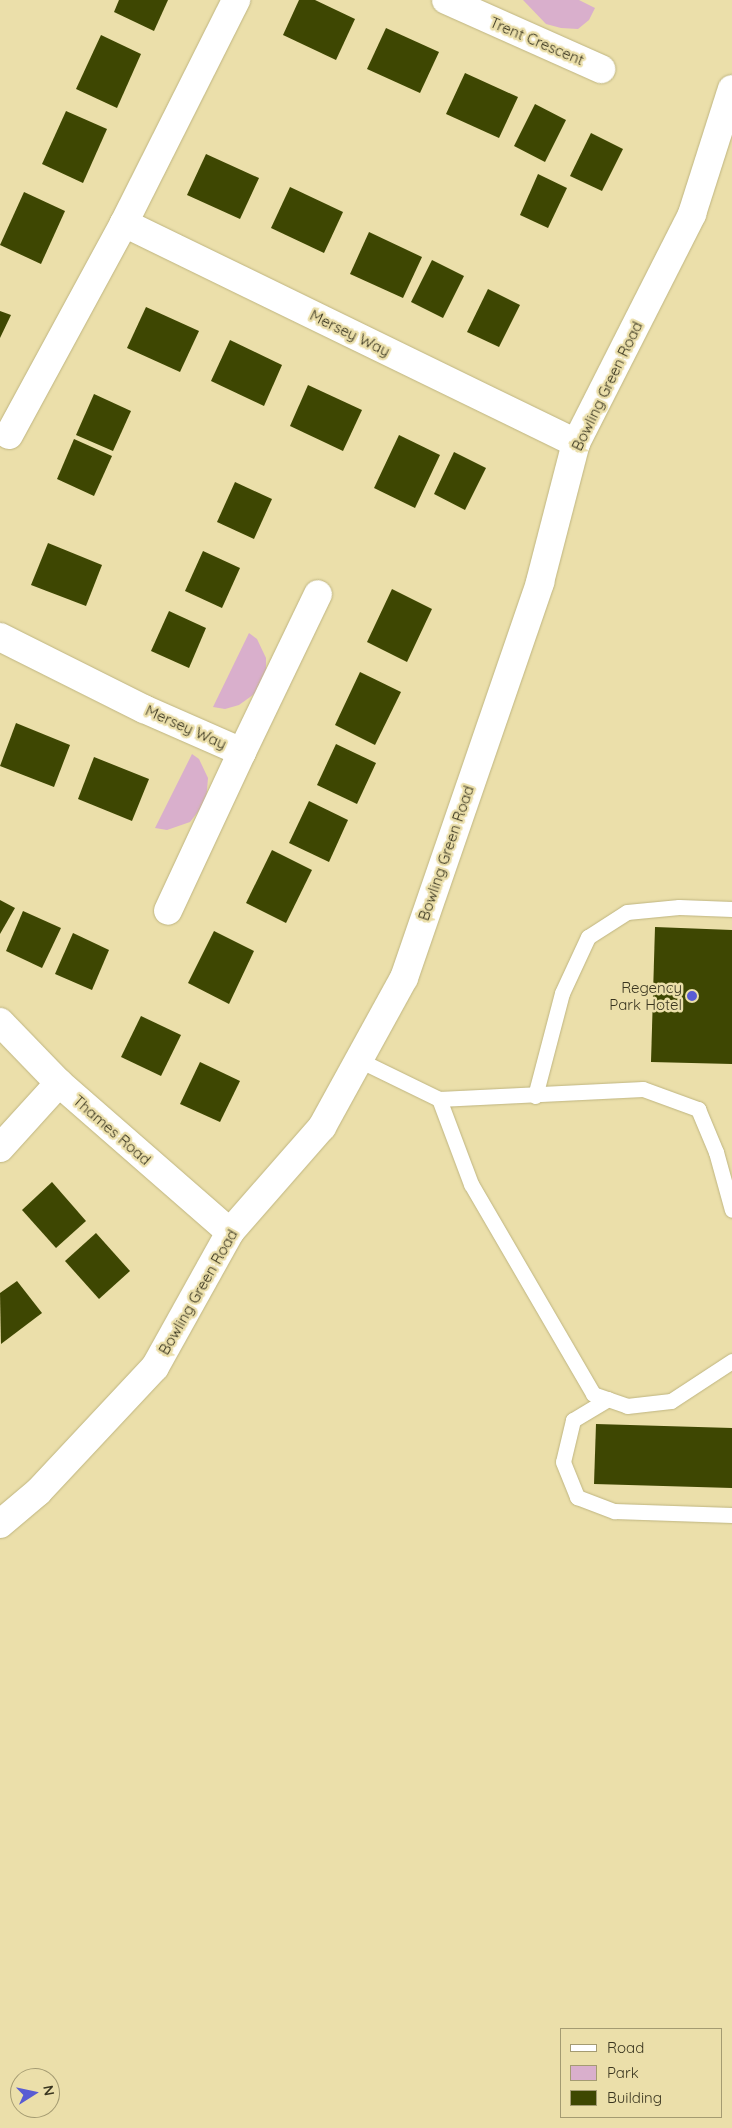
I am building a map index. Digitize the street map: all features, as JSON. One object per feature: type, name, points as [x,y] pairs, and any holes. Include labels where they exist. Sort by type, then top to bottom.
[{"type":"street","points":[[3,440],[124,223],[236,0]]},
{"type":"street","name":"Trent Crescent","points":[[446,0],[481,8],[602,69]]},
{"type":"street","name":"Bowling Green Road","points":[[0,1524],[38,1492],[155,1367],[230,1232],[322,1127],[404,978],[540,582],[576,443],[692,214],[732,90]]},
{"type":"street","name":"Mersey Way","points":[[124,223],[576,443]]},
{"type":"street","points":[[242,752],[318,594]]},
{"type":"street","name":"Mersey Way","points":[[0,637],[144,709],[242,752],[168,911]]},
{"type":"street","name":"Thames Road","points":[[0,1022],[59,1083],[230,1232]]},
{"type":"street","points":[[0,1148],[59,1083]]},
{"type":"lane","points":[[535,1096],[562,993],[588,936],[627,912],[679,907],[732,909]]},
{"type":"lane","points":[[359,1060],[439,1099],[535,1096],[643,1089],[698,1109],[716,1152],[732,1210]]},
{"type":"lane","points":[[439,1099],[471,1184],[593,1394],[627,1406],[671,1401],[732,1361]]},
{"type":"lane","points":[[608,1399],[573,1420],[563,1462],[577,1497],[614,1511],[732,1515]]},
{"type":"green space","points":[[523,0],[579,0],[595,8],[589,20],[578,29],[561,28],[546,24]]},
{"type":"green space","points":[[249,633],[257,639],[266,658],[266,671],[257,692],[239,705],[225,709],[213,707]]},
{"type":"green space","points":[[192,754],[199,759],[208,778],[206,802],[190,822],[167,830],[155,828]]},
{"type":"building","points":[[119,0],[168,0],[154,31],[114,12]]},
{"type":"building","points":[[299,0],[315,0],[355,19],[336,60],[283,35]]},
{"type":"building","points":[[386,28],[439,52],[420,93],[367,69]]},
{"type":"building","points":[[101,35],[141,54],[117,108],[76,89]]},
{"type":"building","points":[[465,73],[518,97],[499,138],[446,114]]},
{"type":"building","points":[[535,104],[566,120],[545,162],[514,146]]},
{"type":"building","points":[[66,111],[107,129],[83,183],[42,164]]},
{"type":"building","points":[[591,133],[623,149],[602,191],[570,176]]},
{"type":"building","points":[[206,154],[259,178],[240,219],[187,195]]},
{"type":"building","points":[[538,174],[567,188],[548,228],[520,215]]},
{"type":"building","points":[[290,187],[343,212],[324,253],[271,228]]},
{"type":"building","points":[[24,192],[65,211],[41,264],[0,245]]},
{"type":"building","points":[[369,232],[422,257],[403,298],[350,274]]},
{"type":"building","points":[[432,260],[464,276],[443,318],[411,302]]},
{"type":"building","points":[[488,289],[520,305],[499,347],[467,332]]},
{"type":"building","points":[[146,307],[199,331],[180,372],[127,348]]},
{"type":"building","points":[[0,311],[11,315],[0,338]]},
{"type":"building","points":[[230,340],[282,365],[264,406],[211,381]]},
{"type":"building","points":[[308,385],[362,410],[343,451],[290,426]]},
{"type":"building","points":[[94,394],[131,411],[113,451],[76,435]]},
{"type":"building","points":[[399,435],[440,455],[415,508],[374,488]]},
{"type":"building","points":[[74,439],[112,456],[94,496],[57,479]]},
{"type":"building","points":[[454,452],[486,468],[465,510],[434,494]]},
{"type":"building","points":[[235,482],[272,499],[254,539],[217,522]]},
{"type":"building","points":[[48,543],[102,565],[86,606],[31,585]]},
{"type":"building","points":[[203,551],[240,568],[222,608],[185,591]]},
{"type":"building","points":[[392,589],[432,609],[407,662],[367,642]]},
{"type":"building","points":[[169,611],[206,628],[189,668],[151,651]]},
{"type":"building","points":[[360,672],[401,692],[375,745],[335,725]]},
{"type":"building","points":[[16,723],[70,745],[54,787],[0,766]]},
{"type":"building","points":[[336,744],[376,763],[357,804],[317,785]]},
{"type":"building","points":[[94,757],[149,779],[132,821],[78,799]]},
{"type":"building","points":[[309,801],[348,820],[329,862],[289,843]]},
{"type":"building","points":[[272,850],[312,870],[286,923],[246,903]]},
{"type":"building","points":[[0,900],[15,908],[0,934]]},
{"type":"building","points":[[23,911],[61,928],[42,968],[6,951]]},
{"type":"building","name":"Regency Park Hotel","points":[[655,927],[732,930],[732,1064],[651,1062]]},
{"type":"building","points":[[214,931],[254,951],[229,1004],[188,983]]},
{"type":"building","points":[[73,933],[109,950],[92,990],[55,974]]},
{"type":"building","points":[[141,1016],[181,1035],[161,1076],[121,1057]]},
{"type":"building","points":[[200,1062],[240,1081],[220,1122],[180,1104]]},
{"type":"building","points":[[52,1182],[86,1221],[56,1248],[22,1210]]},
{"type":"building","points":[[96,1233],[130,1271],[99,1299],[65,1261]]},
{"type":"building","points":[[17,1281],[42,1313],[1,1344],[0,1293]]},
{"type":"building","points":[[596,1424],[732,1428],[732,1488],[594,1484]]},
{"type":"place","name":"Regency Park Hotel","points":[[692,996]]}]
